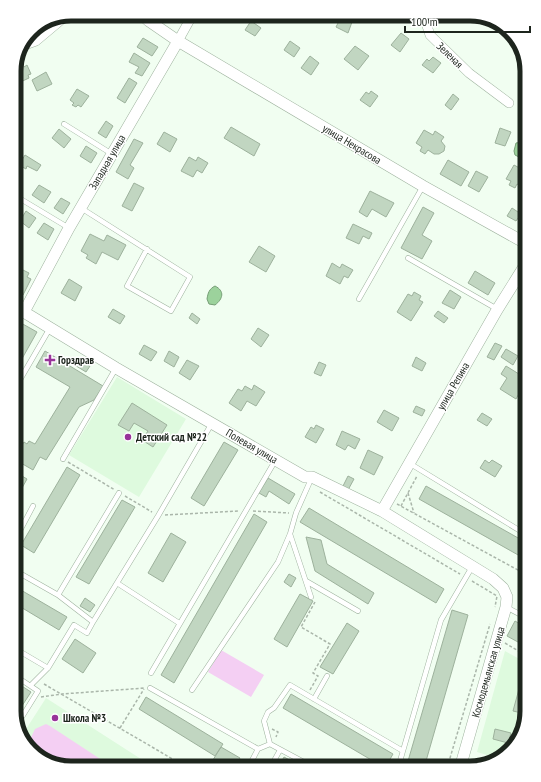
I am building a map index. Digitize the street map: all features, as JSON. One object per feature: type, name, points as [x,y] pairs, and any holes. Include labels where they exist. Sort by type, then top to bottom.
[{"type":"street","name":"улица Некрасова","points":[[149,21],[178,41],[423,186],[520,240]]},
{"type":"street","name":"Западная улица","points":[[21,306],[81,208],[190,21]]},
{"type":"street","name":"Зеленая","points":[[425,21],[430,35],[469,73],[508,103]]},
{"type":"street","points":[[30,42],[36,40],[56,24]]},
{"type":"street","name":"улица Репина","points":[[382,511],[497,310],[520,273]]},
{"type":"street","name":"Полевая улица","points":[[21,310],[116,368],[275,460],[305,476],[312,477],[382,511],[494,579]]},
{"type":"street","name":"Космодемьянская улица","points":[[462,761],[501,607],[507,597],[503,588],[494,579]]},
{"type":"lane","points":[[64,124],[112,154]]},
{"type":"lane","points":[[359,298],[423,186]]},
{"type":"lane","points":[[21,199],[69,228]]},
{"type":"lane","points":[[81,208],[147,249],[190,276],[171,310],[127,286],[147,249]]},
{"type":"lane","points":[[408,258],[497,310]]},
{"type":"lane","points":[[21,378],[50,328]]},
{"type":"lane","points":[[63,459],[116,368]]},
{"type":"lane","points":[[31,685],[48,668],[74,624],[87,633],[212,423]]},
{"type":"lane","points":[[151,673],[275,460]]},
{"type":"lane","points":[[409,463],[520,531]]},
{"type":"lane","points":[[192,690],[278,562],[290,534],[296,513],[312,477]]},
{"type":"lane","points":[[58,595],[119,493]]},
{"type":"lane","points":[[21,529],[33,506]]},
{"type":"lane","points":[[290,534],[311,597]]},
{"type":"lane","points":[[400,761],[441,620],[473,566]]},
{"type":"lane","points":[[21,574],[58,595],[93,622]]},
{"type":"lane","points":[[306,581],[358,612]]},
{"type":"lane","points":[[117,583],[179,623]]},
{"type":"lane","points":[[501,607],[520,615]]},
{"type":"lane","points":[[21,652],[48,668]]},
{"type":"lane","points":[[314,699],[327,676]]},
{"type":"lane","points":[[21,679],[38,690],[21,718]]},
{"type":"lane","points":[[302,761],[271,744],[264,721],[268,712],[274,708],[290,685],[403,751]]},
{"type":"lane","points":[[147,688],[258,750]]},
{"type":"lane","points":[[252,761],[258,750],[271,744]]},
{"type":"lane","points":[[274,761],[280,750]]},
{"type":"path","points":[[63,459],[158,516],[245,510],[296,513]]},
{"type":"path","points":[[401,506],[421,469]]},
{"type":"path","points":[[408,493],[414,514]]},
{"type":"path","points":[[389,499],[414,514],[520,570]]},
{"type":"path","points":[[496,596],[501,607]]},
{"type":"path","points":[[308,695],[318,676],[313,673],[330,644],[301,627],[316,600],[311,597]]},
{"type":"path","points":[[449,761],[491,621]]},
{"type":"path","points":[[503,642],[520,652]]},
{"type":"path","points":[[44,684],[174,760]]},
{"type":"path","points":[[33,698],[62,694],[147,688]]},
{"type":"path","points":[[120,728],[147,688]]},
{"type":"path","points":[[270,727],[278,732],[271,744]]},
{"type":"shaded area","points":[[520,142],[520,158],[515,155],[514,151],[516,143]]},
{"type":"shaded area","points":[[215,286],[220,290],[222,295],[220,300],[215,305],[209,304],[207,299],[209,291]]},
{"type":"shaded area","name":"Детский сад №22","points":[[117,377],[186,419],[139,497],[69,455]]},
{"type":"shaded area","points":[[221,650],[264,675],[251,697],[208,672]]},
{"type":"shaded area","points":[[505,651],[520,659],[520,718],[510,741],[500,751],[491,756],[477,752]]},
{"type":"shaded area","name":"Школа №3","points":[[46,698],[144,761],[61,760],[41,751],[31,741],[25,730]]},
{"type":"shaded area","points":[[46,724],[103,761],[68,761],[46,754],[30,740],[35,729]]},
{"type":"building","points":[[251,21],[261,28],[255,36],[245,30]]},
{"type":"building","points":[[339,21],[352,22],[348,33],[336,27]]},
{"type":"building","points":[[401,33],[409,39],[400,52],[391,45]]},
{"type":"building","points":[[143,38],[158,47],[152,56],[137,47]]},
{"type":"building","points":[[290,41],[300,48],[294,57],[284,50]]},
{"type":"building","points":[[355,46],[369,56],[358,70],[344,59]]},
{"type":"building","points":[[134,53],[150,63],[142,76],[135,73],[139,67],[129,62]]},
{"type":"building","points":[[310,56],[319,63],[311,75],[301,68]]},
{"type":"building","points":[[433,57],[441,63],[433,73],[422,65],[427,59],[429,61]]},
{"type":"building","points":[[23,64],[24,67],[27,65],[31,74],[28,75],[29,78],[21,82],[21,68]]},
{"type":"building","points":[[46,72],[52,84],[37,91],[32,80]]},
{"type":"building","points":[[129,78],[137,83],[125,103],[117,98]]},
{"type":"building","points":[[77,89],[89,96],[81,107],[78,105],[76,107],[72,105],[74,103],[70,100]]},
{"type":"building","points":[[371,91],[378,96],[370,107],[360,100],[366,92],[369,94]]},
{"type":"building","points":[[453,94],[459,99],[451,110],[445,105]]},
{"type":"building","points":[[106,121],[113,126],[106,138],[98,133]]},
{"type":"building","points":[[231,127],[260,144],[254,156],[224,138]]},
{"type":"building","points":[[500,128],[511,132],[505,146],[495,143]]},
{"type":"building","points":[[59,129],[71,139],[64,148],[52,138]]},
{"type":"building","points":[[424,130],[433,135],[435,131],[444,137],[441,141],[445,146],[444,151],[439,154],[434,154],[428,150],[425,154],[420,151],[422,147],[416,143]]},
{"type":"building","points":[[164,132],[177,139],[170,152],[157,144]]},
{"type":"building","points":[[134,139],[143,143],[130,165],[134,168],[128,179],[116,172]]},
{"type":"building","points":[[86,146],[97,153],[91,163],[80,156]]},
{"type":"building","points":[[25,155],[41,165],[37,171],[27,166],[26,169],[21,166],[21,162]]},
{"type":"building","points":[[189,157],[196,161],[198,157],[208,163],[202,173],[197,170],[193,177],[181,171]]},
{"type":"building","points":[[448,160],[469,172],[461,186],[440,174]]},
{"type":"building","points":[[514,165],[520,168],[520,186],[517,184],[515,188],[509,185],[511,181],[506,179]]},
{"type":"building","points":[[476,171],[488,177],[479,192],[468,186]]},
{"type":"building","points":[[134,183],[144,188],[132,211],[122,206]]},
{"type":"building","points":[[39,185],[51,192],[44,203],[32,195]]},
{"type":"building","points":[[370,191],[394,203],[386,217],[372,209],[367,217],[359,212]]},
{"type":"building","points":[[61,198],[70,203],[63,214],[54,208]]},
{"type":"building","points":[[423,207],[434,213],[422,235],[432,241],[422,259],[401,248]]},
{"type":"building","points":[[512,208],[520,213],[516,221],[507,216]]},
{"type":"building","points":[[26,211],[36,218],[29,228],[21,222]]},
{"type":"building","points":[[44,223],[54,229],[48,240],[37,233]]},
{"type":"building","points":[[353,224],[372,233],[369,239],[363,236],[359,244],[346,238]]},
{"type":"building","points":[[90,234],[104,241],[107,235],[126,245],[118,260],[102,252],[96,264],[86,258],[88,255],[81,251]]},
{"type":"building","points":[[259,246],[275,256],[266,272],[249,262]]},
{"type":"building","points":[[332,263],[340,268],[342,264],[353,270],[348,278],[344,276],[340,284],[326,276]]},
{"type":"building","points":[[21,269],[29,273],[27,277],[31,279],[23,295],[21,294]]},
{"type":"building","points":[[475,271],[495,283],[488,295],[468,283]]},
{"type":"building","points":[[69,279],[82,287],[75,301],[61,293]]},
{"type":"building","points":[[450,290],[461,297],[454,309],[442,303]]},
{"type":"building","points":[[414,292],[421,296],[419,300],[423,302],[411,321],[397,312],[408,294],[412,296]]},
{"type":"building","points":[[113,309],[125,316],[120,324],[108,317]]},
{"type":"building","points":[[438,311],[448,318],[444,323],[434,316]]},
{"type":"building","points":[[192,313],[200,319],[197,324],[189,318]]},
{"type":"building","points":[[21,323],[37,332],[21,361]]},
{"type":"building","points":[[258,328],[269,335],[261,347],[251,339]]},
{"type":"building","points":[[495,343],[502,346],[494,360],[487,357]]},
{"type":"building","points":[[144,345],[157,352],[151,361],[139,354]]},
{"type":"building","points":[[506,349],[518,356],[513,365],[501,357]]},
{"type":"building","points":[[45,351],[103,386],[94,400],[79,407],[46,460],[40,457],[33,470],[21,463],[21,447],[24,442],[27,444],[29,441],[35,444],[70,387],[36,367]]},
{"type":"building","points":[[169,351],[179,357],[174,367],[164,361]]},
{"type":"building","points":[[416,357],[426,363],[422,371],[412,366]]},
{"type":"building","points":[[77,358],[90,366],[86,372],[73,364]]},
{"type":"building","points":[[187,360],[199,366],[190,380],[179,373]]},
{"type":"building","points":[[319,362],[326,365],[321,376],[314,373]]},
{"type":"building","points":[[506,366],[520,375],[520,392],[516,399],[500,389],[507,378],[501,374]]},
{"type":"building","points":[[254,385],[265,392],[256,406],[247,401],[241,411],[229,403],[238,389],[242,391],[245,386],[252,390]]},
{"type":"building","points":[[132,403],[167,425],[153,447],[142,440],[148,431],[134,423],[129,431],[118,425]]},
{"type":"building","points":[[416,406],[425,410],[422,416],[413,412]]},
{"type":"building","points":[[384,410],[399,418],[392,431],[377,422]]},
{"type":"building","points":[[482,413],[492,419],[487,426],[477,420]]},
{"type":"building","points":[[316,425],[324,429],[316,443],[305,437],[311,427],[314,429]]},
{"type":"building","points":[[342,431],[360,439],[355,449],[348,445],[345,450],[336,445]]},
{"type":"building","points":[[224,442],[238,450],[204,506],[191,498]]},
{"type":"building","points":[[368,450],[383,457],[374,475],[360,468]]},
{"type":"building","points":[[485,460],[489,463],[492,460],[502,466],[495,477],[480,468]]},
{"type":"building","points":[[67,467],[80,475],[34,553],[21,545]]},
{"type":"building","points":[[22,476],[27,479],[22,488],[21,487]]},
{"type":"building","points":[[348,476],[354,479],[348,490],[342,488]]},
{"type":"building","points":[[268,478],[295,494],[289,504],[269,491],[266,497],[259,493]]},
{"type":"building","points":[[426,486],[520,539],[520,556],[419,499]]},
{"type":"building","points":[[122,500],[135,507],[89,584],[76,577]]},
{"type":"building","points":[[309,508],[444,589],[436,603],[300,522]]},
{"type":"building","points":[[254,514],[267,522],[174,683],[161,675]]},
{"type":"building","points":[[171,533],[186,542],[163,582],[148,573]]},
{"type":"building","points":[[306,537],[321,540],[327,564],[374,593],[368,604],[315,571]]},
{"type":"building","points":[[289,574],[296,578],[291,587],[284,582]]},
{"type":"building","points":[[21,590],[67,617],[59,630],[21,607]]},
{"type":"building","points":[[300,594],[313,601],[287,647],[274,639]]},
{"type":"building","points":[[85,598],[95,605],[90,612],[80,606]]},
{"type":"building","points":[[452,610],[468,615],[426,761],[408,761]]},
{"type":"building","points":[[515,621],[520,624],[520,643],[507,636]]},
{"type":"building","points":[[347,623],[359,631],[333,674],[320,667]]},
{"type":"building","points":[[75,639],[96,653],[83,673],[62,659]]},
{"type":"building","points":[[21,686],[31,692],[21,707]]},
{"type":"building","points":[[519,689],[520,713],[513,711]]},
{"type":"building","points":[[291,694],[393,754],[389,761],[373,761],[283,708]]},
{"type":"building","points":[[146,697],[223,744],[215,756],[139,709]]},
{"type":"building","points":[[495,729],[511,733],[508,743],[493,739]]},
{"type":"building","points":[[221,747],[240,758],[238,761],[212,761]]},
{"type":"building","points":[[284,757],[291,761],[282,761]]},
{"type":"place","name":"Горздрав","points":[[50,360]]},
{"type":"place","name":"Детский сад №22","points":[[128,437]]},
{"type":"place","name":"Школа №3","points":[[55,718]]}]
